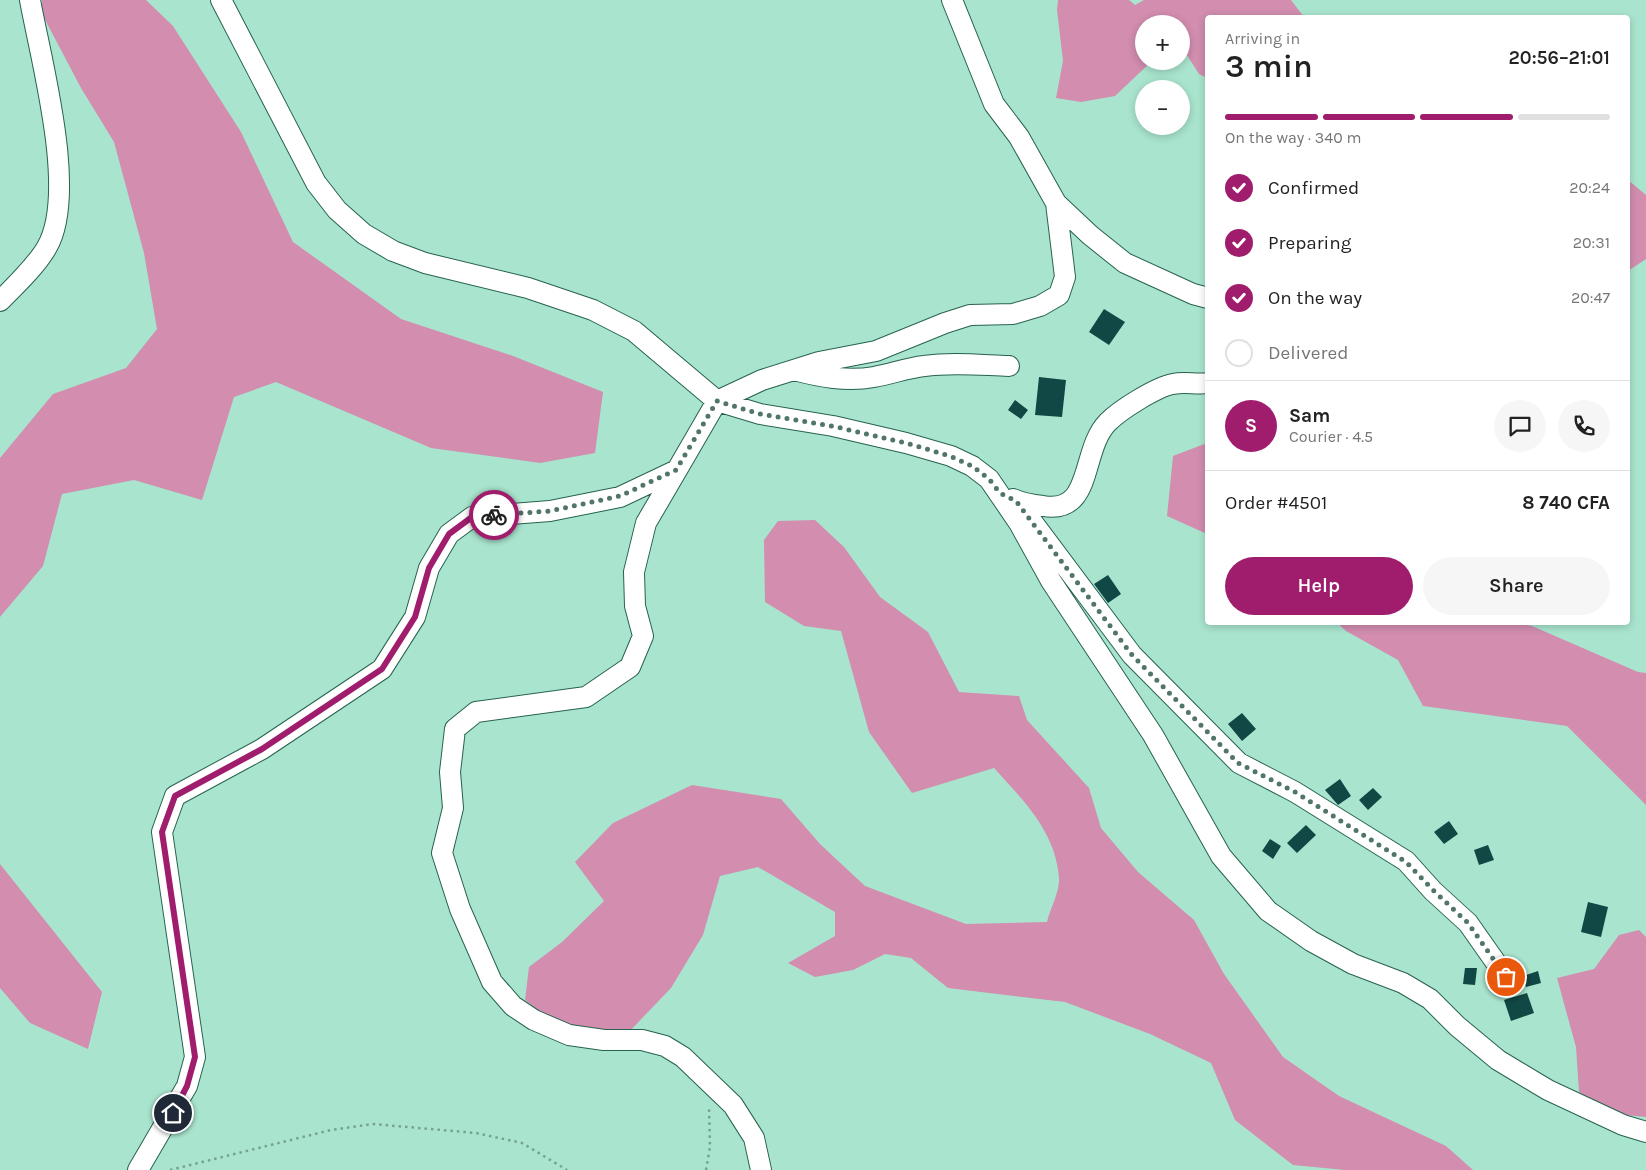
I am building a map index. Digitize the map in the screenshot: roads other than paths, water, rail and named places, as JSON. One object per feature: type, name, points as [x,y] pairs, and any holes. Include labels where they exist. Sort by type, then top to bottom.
[{"type":"street","points":[[0,301],[47,247],[58,219],[60,189],[55,132],[30,0]]},
{"type":"street","points":[[221,0],[316,182],[337,210],[364,234],[393,251],[425,263],[528,288],[593,310],[634,331],[717,401],[760,414],[832,426],[906,443],[950,456],[972,466],[1008,497],[1132,655],[1238,763],[1295,792],[1406,862],[1468,923],[1506,977]]},
{"type":"street","points":[[952,0],[994,104],[1020,138],[1056,203],[1090,235],[1125,263],[1192,294],[1205,297]]},
{"type":"street","points":[[761,1170],[754,1138],[733,1105],[683,1057],[665,1046],[642,1040],[604,1040],[569,1035],[534,1020],[513,1006],[492,982],[460,909],[442,853],[453,808],[450,772],[455,730],[476,712],[586,697],[630,667],[643,636],[635,606],[634,572],[646,523],[717,401],[762,380],[819,362],[876,351],[970,315],[1014,314],[1040,306],[1059,295],[1065,277],[1056,203]]},
{"type":"street","points":[[794,370],[822,377],[845,379],[874,377],[920,366],[950,363],[1009,366]]},
{"type":"street","points":[[1008,497],[1051,508],[1065,506],[1074,500],[1080,490],[1094,443],[1107,422],[1164,386],[1175,383],[1205,383]]},
{"type":"street","points":[[138,1170],[187,1086],[195,1057],[162,832],[175,796],[262,749],[382,669],[415,617],[429,568],[445,540],[449,534],[472,517],[550,511],[620,496],[676,470]]},
{"type":"street","points":[[1008,497],[1019,523],[1051,581],[1153,735],[1221,856],[1268,911],[1311,941],[1353,964],[1403,983],[1430,999],[1457,1026],[1498,1060],[1548,1090],[1623,1125],[1646,1132]]}]
